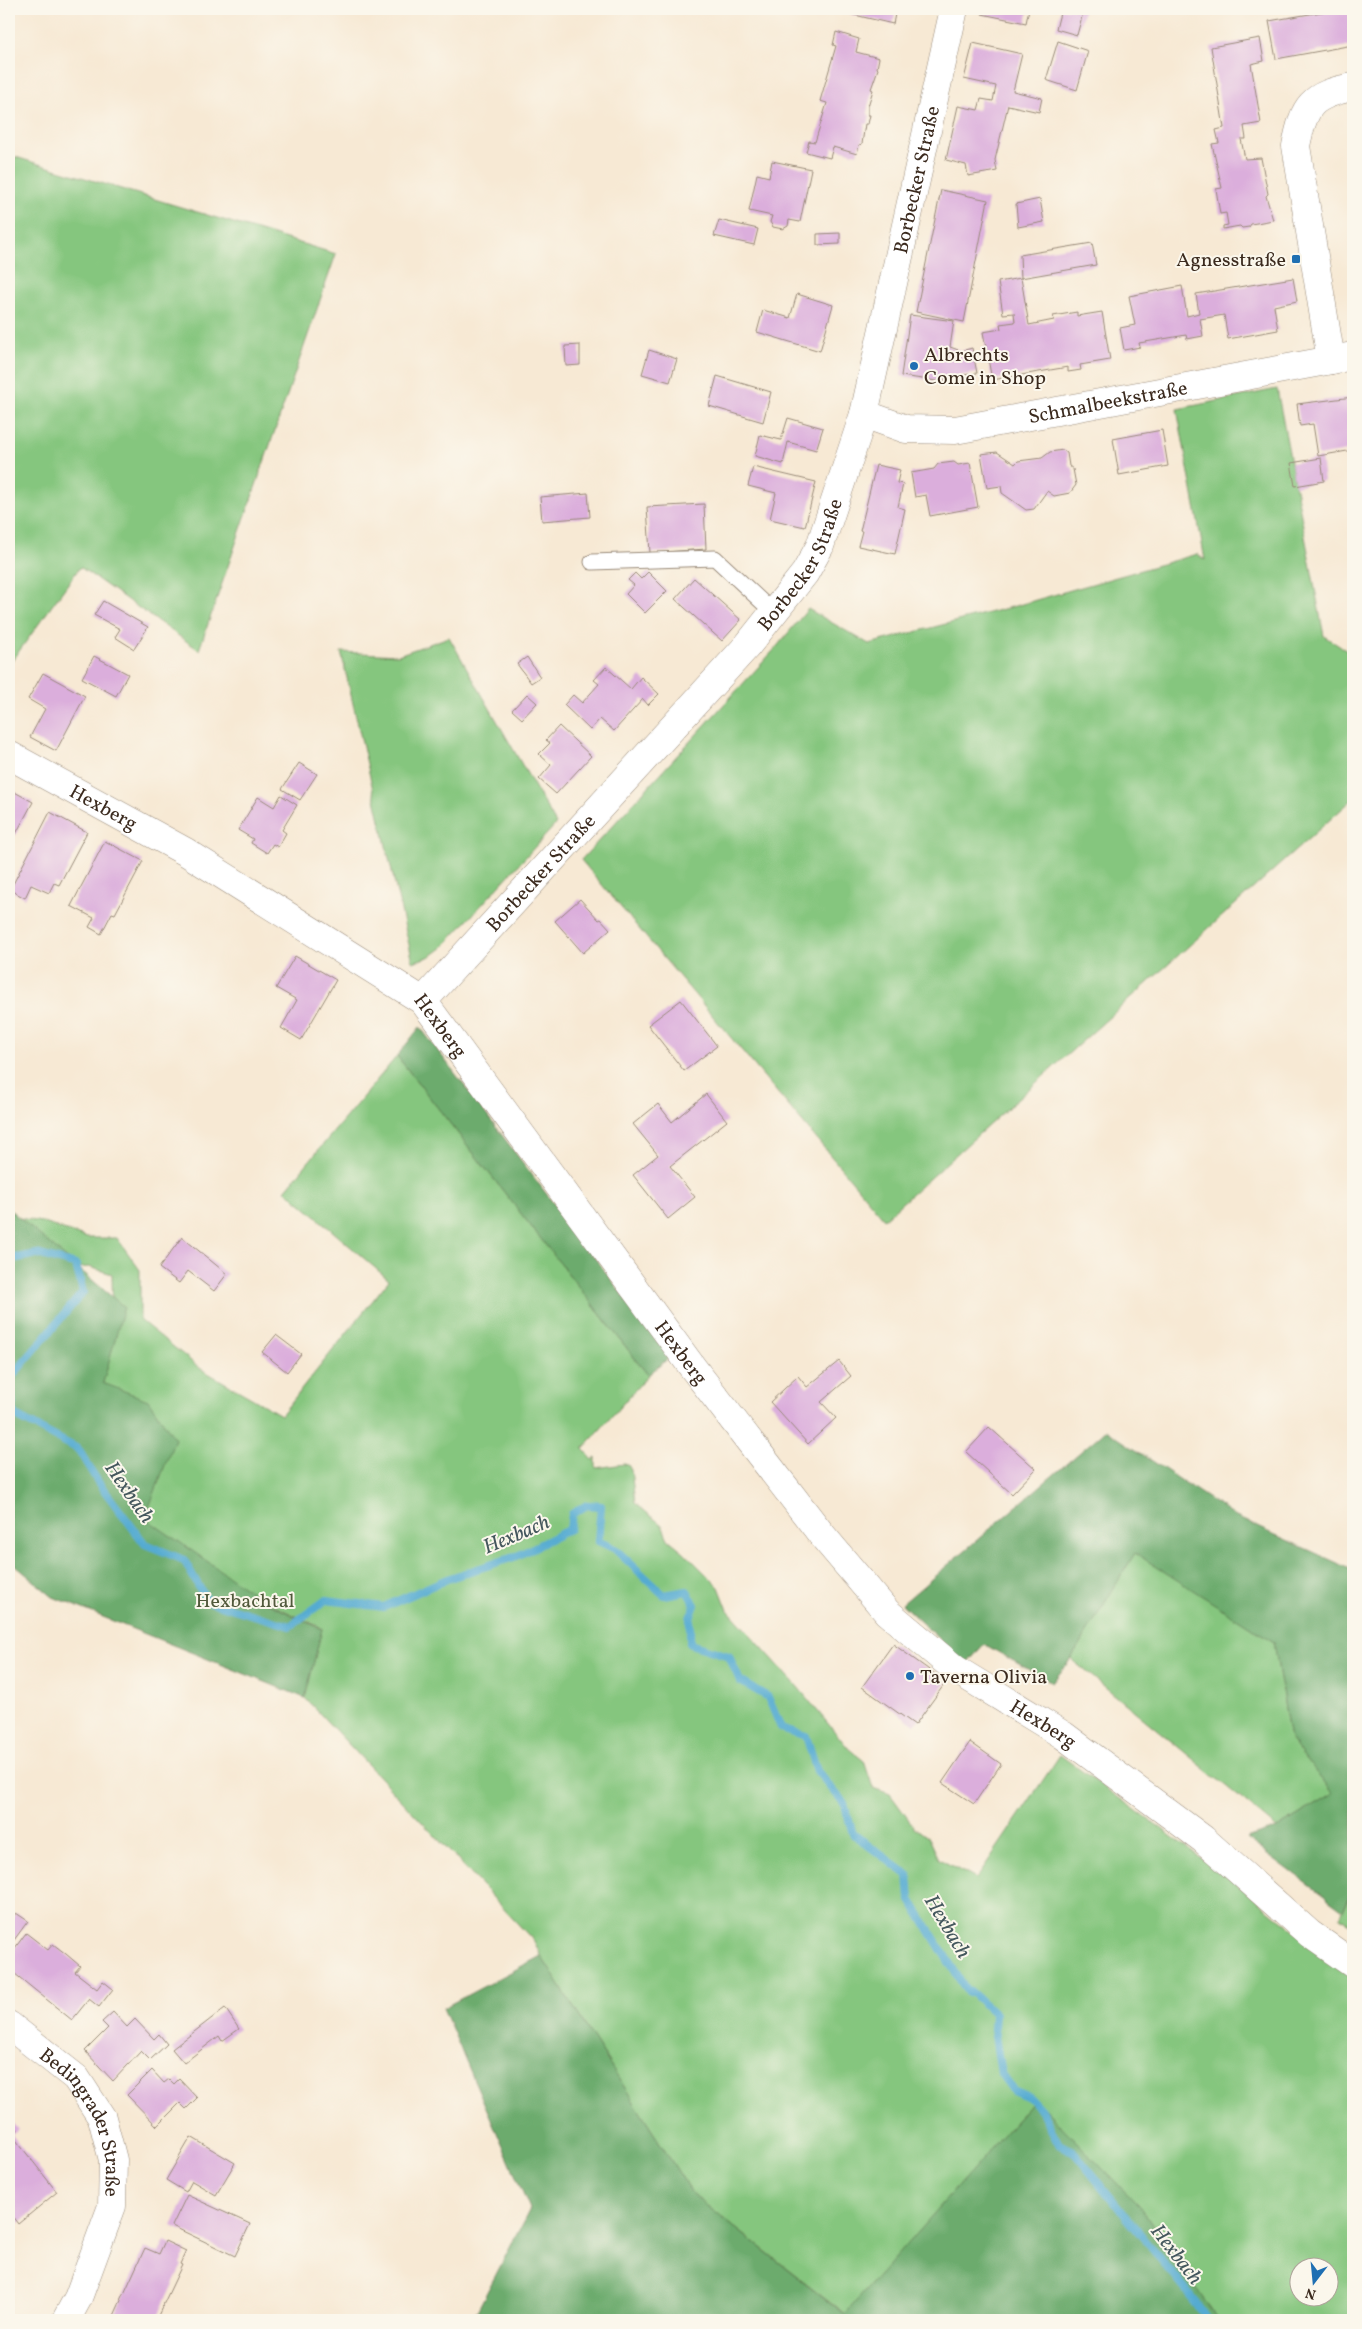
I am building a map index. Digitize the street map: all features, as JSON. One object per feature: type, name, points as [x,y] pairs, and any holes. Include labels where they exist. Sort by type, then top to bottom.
[{"type":"street","name":"Borbecker Straße","points":[[422,1001],[775,614],[805,573],[820,546],[864,414],[954,9]]},
{"type":"street","points":[[1342,358],[1296,146],[1301,120],[1312,102],[1337,90],[1353,87]]},
{"type":"street","name":"Schmalbeekstraße","points":[[864,414],[906,429],[956,430],[1342,358]]},
{"type":"street","name":"Hexberg","points":[[9,755],[186,852],[422,1001],[693,1368],[822,1535],[887,1612],[955,1669],[1063,1735],[1195,1834],[1310,1934],[1353,1964]]},
{"type":"street","name":"Bedingrader Straße","points":[[9,2025],[76,2078],[102,2118],[113,2160],[112,2206],[78,2298],[66,2320]]},
{"type":"lane","points":[[592,562],[715,558],[775,614]]},
{"type":"green space","points":[[9,155],[336,254],[199,650],[80,567],[9,665]]},
{"type":"green space","points":[[1277,389],[1324,636],[1353,655],[1353,799],[884,1219],[581,860],[774,650],[808,609],[869,644],[1015,606],[1197,554],[1205,560],[1177,409]]},
{"type":"green space","points":[[449,637],[556,824],[443,947],[431,956],[413,962],[341,652],[398,655]]},
{"type":"green space","points":[[420,1027],[670,1357],[648,1375],[397,1056]]},
{"type":"green space","points":[[397,1056],[648,1375],[583,1449],[593,1460],[596,1458],[596,1468],[628,1465],[631,1470],[635,1503],[662,1525],[668,1539],[719,1587],[728,1610],[797,1686],[849,1749],[864,1761],[873,1788],[890,1794],[914,1827],[929,1838],[939,1859],[976,1879],[1060,1755],[1234,1882],[1353,1977],[1353,2320],[1207,2320],[1035,2099],[846,2314],[693,2195],[541,1956],[534,1941],[305,1698],[322,1628],[148,1547],[98,1390],[113,1330],[112,1274],[89,1267],[76,1268],[9,1216],[41,1222],[87,1238],[117,1238],[140,1270],[140,1320],[201,1369],[281,1415],[389,1280],[285,1190]]},
{"type":"green space","name":"Hexbachtal","points":[[9,1209],[124,1307],[103,1383],[148,1400],[175,1439],[145,1518],[267,1603],[322,1629],[305,1698],[53,1597],[9,1560]]},
{"type":"green space","points":[[1106,1430],[1236,1517],[1353,1570],[1353,1888],[1343,1910],[1246,1838],[1277,1828],[1333,1794],[1290,1739],[1274,1642],[1135,1553],[1071,1659],[1052,1683],[984,1644],[966,1665],[902,1604]]},
{"type":"green space","points":[[1135,1552],[1274,1642],[1290,1739],[1333,1794],[1277,1828],[1071,1659]]},
{"type":"green space","points":[[1353,1888],[1353,1927],[1340,1918]]},
{"type":"green space","points":[[541,1956],[693,2195],[845,2314],[1035,2099],[1140,2207],[1218,2320],[466,2320],[477,2311],[530,2209],[443,2008]]},
{"type":"building","points":[[847,9],[896,9],[893,24],[846,13]]},
{"type":"building","points":[[983,9],[1029,9],[1026,23],[982,14]]},
{"type":"building","points":[[1061,9],[1084,9],[1077,35],[1056,29]]},
{"type":"building","points":[[1339,9],[1353,9],[1353,45],[1276,59],[1269,21]]},
{"type":"building","points":[[836,32],[859,39],[856,52],[879,58],[868,106],[868,115],[870,115],[868,124],[865,124],[862,144],[859,145],[857,154],[833,147],[830,158],[806,152],[809,141],[815,142],[827,103],[820,101],[836,46],[833,45]]},
{"type":"building","points":[[1260,38],[1264,61],[1251,64],[1261,123],[1244,126],[1246,139],[1241,139],[1245,159],[1261,158],[1268,194],[1266,196],[1273,220],[1251,224],[1249,227],[1242,228],[1240,226],[1223,229],[1223,226],[1228,225],[1226,213],[1220,214],[1216,189],[1222,188],[1212,144],[1219,143],[1216,130],[1224,128],[1211,47]]},
{"type":"building","points":[[1058,41],[1088,51],[1077,90],[1046,80]]},
{"type":"building","points":[[973,43],[1022,54],[1013,91],[1042,98],[1039,112],[1008,105],[995,160],[997,171],[968,176],[966,165],[946,160],[958,106],[978,110],[981,99],[993,101],[996,86],[964,79]]},
{"type":"building","points":[[772,161],[811,169],[800,222],[789,220],[788,226],[783,229],[773,227],[770,222],[772,216],[749,211],[757,174],[769,177]]},
{"type":"building","points":[[941,190],[988,200],[964,322],[916,312]]},
{"type":"building","points":[[1040,199],[1044,222],[1018,227],[1016,204]]},
{"type":"building","points":[[719,220],[758,229],[754,245],[714,236]]},
{"type":"building","points":[[840,233],[840,244],[817,245],[817,234]]},
{"type":"building","points":[[1092,243],[1096,265],[1021,278],[1020,255]]},
{"type":"building","points":[[1021,278],[1029,325],[1054,320],[1053,316],[1077,312],[1077,316],[1102,312],[1110,360],[1080,365],[1081,370],[1068,372],[1068,367],[992,380],[983,332],[1001,329],[1000,324],[1015,322],[1014,313],[1003,314],[998,282]]},
{"type":"building","points":[[1293,278],[1297,301],[1274,306],[1278,330],[1228,339],[1224,315],[1200,319],[1203,336],[1187,339],[1186,335],[1139,343],[1140,347],[1124,350],[1120,328],[1135,325],[1129,296],[1182,286],[1187,316],[1199,313],[1196,294]]},
{"type":"building","points":[[797,294],[833,305],[820,351],[757,332],[763,310],[790,318]]},
{"type":"building","points":[[910,315],[954,321],[950,347],[961,351],[972,348],[977,373],[945,378],[944,382],[901,376]]},
{"type":"building","points":[[580,345],[580,365],[566,366],[565,346]]},
{"type":"building","points":[[649,350],[677,359],[670,382],[642,374]]},
{"type":"building","points":[[717,376],[771,392],[763,422],[709,406]]},
{"type":"building","points":[[1353,397],[1353,450],[1318,456],[1313,424],[1300,426],[1297,404]]},
{"type":"building","points":[[788,418],[823,428],[816,450],[788,442],[783,464],[755,456],[760,435],[781,440]]},
{"type":"building","points":[[1162,430],[1168,466],[1119,475],[1113,439]]},
{"type":"building","points":[[1063,450],[1067,453],[1069,466],[1073,469],[1076,485],[1070,493],[1054,496],[1047,491],[1034,509],[1026,510],[1002,493],[1001,486],[987,488],[981,454],[997,452],[1015,464],[1018,461],[1042,458],[1050,452]]},
{"type":"building","points":[[1321,458],[1324,481],[1295,486],[1291,463]]},
{"type":"building","points":[[954,462],[958,465],[970,463],[978,507],[930,516],[926,495],[915,497],[911,473],[934,469],[938,464]]},
{"type":"building","points":[[876,465],[900,470],[897,483],[903,484],[898,507],[905,509],[895,554],[858,546]]},
{"type":"building","points":[[753,467],[816,482],[805,527],[770,519],[776,493],[748,486]]},
{"type":"building","points":[[588,493],[590,517],[542,521],[540,497]]},
{"type":"building","points":[[704,504],[706,549],[650,553],[647,507]]},
{"type":"building","points":[[648,572],[667,591],[645,613],[626,594],[634,585],[628,580],[635,573],[641,579]]},
{"type":"building","points":[[694,578],[741,620],[722,641],[675,599]]},
{"type":"building","points":[[103,601],[148,627],[134,649],[115,637],[120,629],[94,615]]},
{"type":"building","points":[[94,656],[128,674],[116,696],[82,678]]},
{"type":"building","points":[[527,657],[540,677],[531,683],[517,664]]},
{"type":"building","points":[[606,667],[631,689],[641,677],[659,694],[648,705],[643,699],[614,731],[600,719],[590,730],[564,705],[573,695],[582,703],[599,684],[594,680]]},
{"type":"building","points":[[43,673],[85,696],[56,751],[30,737],[45,709],[28,699]]},
{"type":"building","points":[[527,694],[537,703],[522,719],[512,710]]},
{"type":"building","points":[[559,726],[591,756],[556,794],[539,779],[551,765],[539,754],[550,743],[546,740]]},
{"type":"building","points":[[299,763],[317,774],[300,800],[282,789]]},
{"type":"building","points":[[9,789],[33,802],[11,843],[9,842]]},
{"type":"building","points":[[281,795],[297,805],[282,830],[286,833],[278,847],[273,844],[267,853],[251,843],[253,839],[238,830],[258,797],[274,807]]},
{"type":"building","points":[[50,812],[87,832],[59,885],[54,883],[49,893],[31,885],[25,898],[10,890]]},
{"type":"building","points":[[105,841],[143,861],[115,914],[112,913],[101,934],[89,927],[94,918],[71,906]]},
{"type":"building","points":[[580,899],[610,929],[583,953],[555,921]]},
{"type":"building","points":[[295,956],[336,980],[301,1040],[281,1028],[297,1000],[276,988]]},
{"type":"building","points":[[681,1000],[717,1046],[684,1071],[648,1025]]},
{"type":"building","points":[[706,1094],[727,1121],[670,1166],[695,1197],[668,1219],[633,1175],[658,1155],[633,1124],[658,1104],[672,1122]]},
{"type":"building","points":[[182,1237],[227,1274],[214,1291],[188,1271],[179,1283],[159,1268]]},
{"type":"building","points":[[276,1335],[301,1354],[287,1372],[262,1352]]},
{"type":"building","points":[[839,1361],[851,1376],[821,1402],[836,1418],[808,1444],[770,1402],[798,1376],[807,1387]]},
{"type":"building","points":[[989,1427],[1036,1469],[1012,1494],[966,1452]]},
{"type":"building","name":"Taverna Olivia","points":[[893,1644],[946,1682],[915,1725],[862,1687]]},
{"type":"building","points":[[970,1742],[1001,1764],[974,1804],[942,1783]]},
{"type":"building","points":[[16,1913],[28,1921],[14,1940],[9,1936],[9,1922]]},
{"type":"building","points":[[26,1933],[48,1950],[53,1944],[66,1954],[80,1966],[75,1972],[97,1989],[103,1981],[113,1989],[99,2007],[89,1999],[72,2020],[9,1969],[9,1956]]},
{"type":"building","points":[[225,2008],[239,2029],[222,2041],[219,2036],[184,2063],[172,2049]]},
{"type":"building","points":[[113,2012],[127,2027],[135,2019],[154,2039],[159,2034],[167,2044],[150,2060],[141,2051],[113,2081],[85,2051],[108,2028],[102,2022]]},
{"type":"building","points":[[152,2070],[164,2083],[169,2079],[174,2084],[179,2079],[197,2098],[186,2109],[180,2103],[157,2126],[127,2095]]},
{"type":"building","points":[[9,2119],[18,2130],[12,2135],[57,2192],[18,2224],[9,2212]]},
{"type":"building","points":[[191,2137],[235,2163],[216,2195],[192,2181],[186,2192],[166,2180]]},
{"type":"building","points":[[187,2195],[250,2224],[235,2256],[172,2226]]},
{"type":"building","points":[[165,2241],[186,2251],[180,2264],[182,2265],[156,2320],[112,2320],[145,2248],[159,2254]]},
{"type":"waterway","name":"Hexbach","points":[[9,1256],[18,1258],[37,1254],[76,1265],[83,1292],[9,1380],[14,1415],[78,1449],[98,1482],[145,1544],[184,1560],[207,1601],[290,1626],[326,1600],[384,1607],[447,1579],[517,1556],[570,1529],[572,1514],[587,1505],[601,1506],[598,1541],[615,1549],[664,1595],[687,1591],[695,1605],[690,1618],[690,1644],[729,1656],[740,1681],[768,1697],[781,1728],[806,1736],[817,1771],[844,1803],[853,1834],[908,1875],[910,1899],[968,1993],[970,1991],[995,2014],[994,2029],[1001,2074],[1013,2090],[1029,2097],[1041,2110],[1059,2144],[1073,2151],[1197,2304],[1207,2320]]},
{"type":"place","name":"Agnesstraße","points":[[1296,259]]},
{"type":"place","name":"Albrechts Come in Shop","points":[[914,366]]},
{"type":"place","name":"Taverna Olivia","points":[[910,1676]]}]
